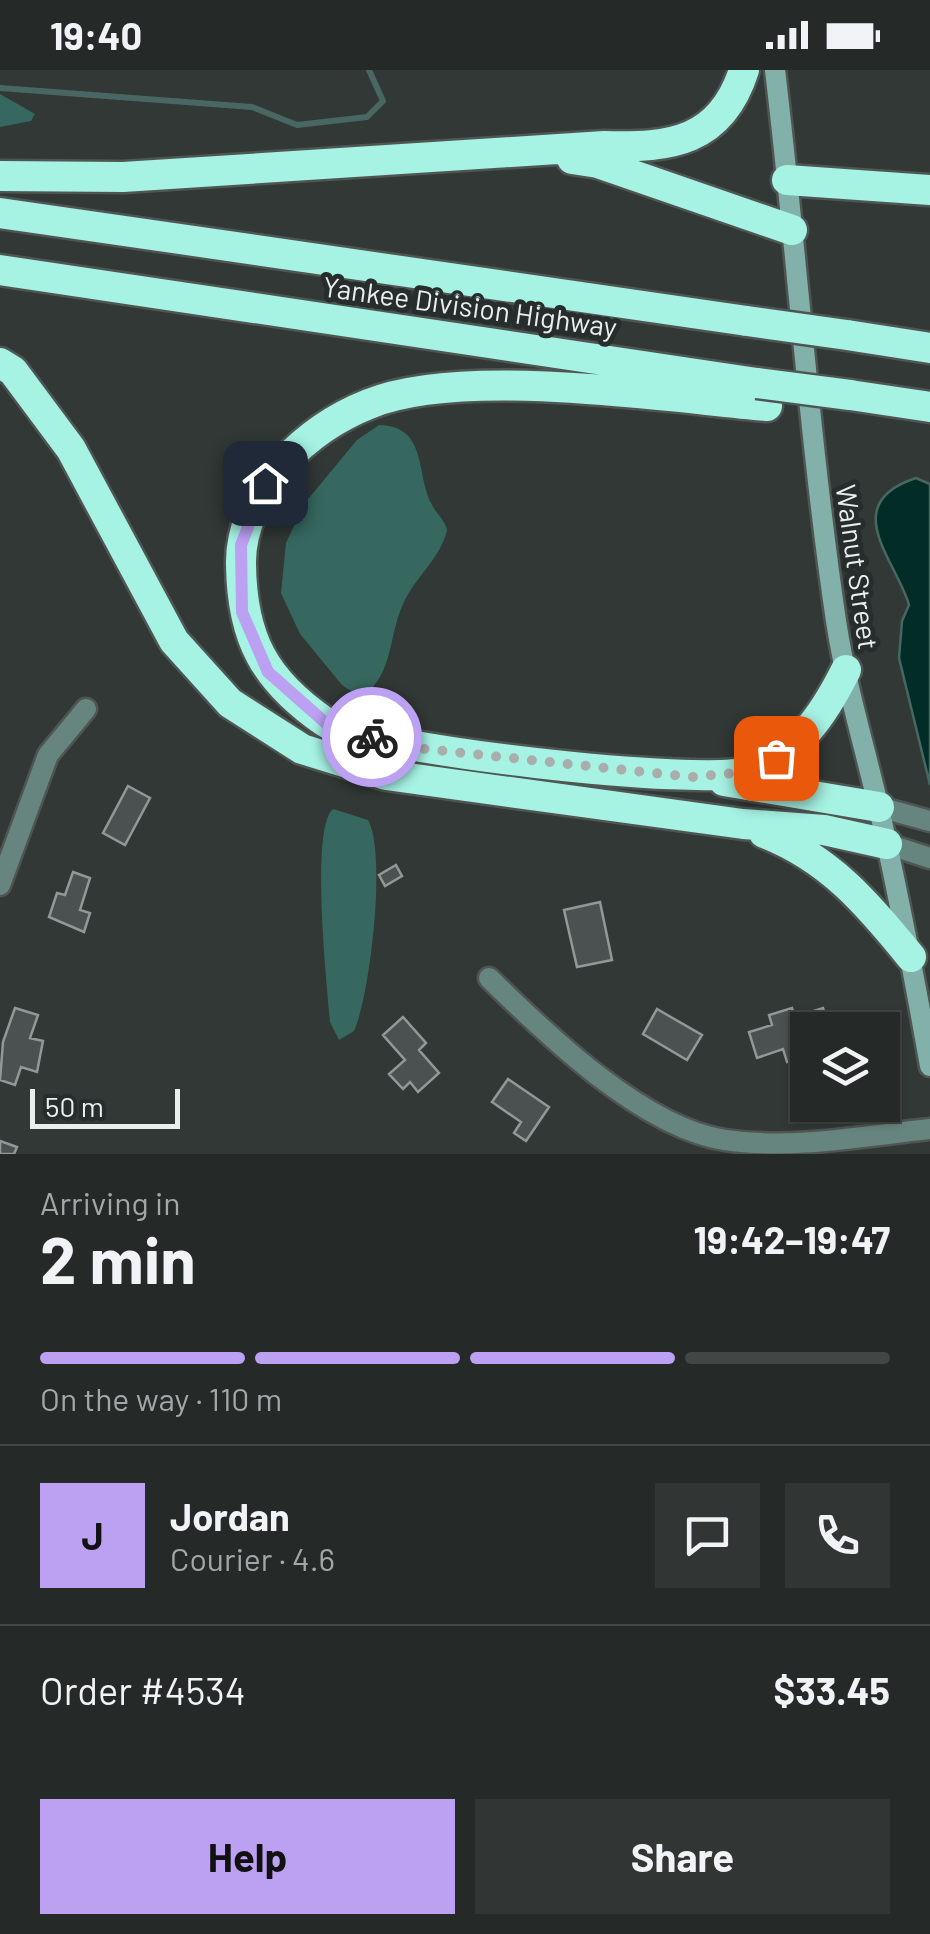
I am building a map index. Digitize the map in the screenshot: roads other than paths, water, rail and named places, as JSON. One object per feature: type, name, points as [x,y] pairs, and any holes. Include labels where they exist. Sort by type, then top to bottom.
[{"type":"highway","points":[[0,176],[123,177],[646,147],[677,141],[708,128],[725,112],[744,70]]},
{"type":"highway","points":[[530,152],[598,163],[792,230]]},
{"type":"highway","points":[[787,180],[930,190]]},
{"type":"highway","name":"Yankee Division Highway","points":[[0,213],[930,348]]},
{"type":"highway","name":"Yankee Division Highway","points":[[0,270],[762,394]]},
{"type":"highway","points":[[0,363],[13,371],[72,450],[174,641],[230,703],[302,749],[386,775],[743,824],[824,830],[887,844]]},
{"type":"highway","points":[[878,807],[692,777],[406,747],[328,725],[268,672],[242,612],[241,545],[265,483],[308,437],[371,403],[444,387],[836,393],[930,407]]},
{"type":"highway","points":[[692,777],[746,772],[776,758],[824,714],[846,670]]},
{"type":"highway","points":[[743,824],[790,843],[829,867],[862,898],[911,957]]},
{"type":"main road","name":"Walnut Street","points":[[776,70],[813,445],[846,670],[911,957],[930,1066]]},
{"type":"main road","points":[[781,119],[790,70]]},
{"type":"street","points":[[0,885],[48,755],[86,709]]},
{"type":"street","points":[[878,807],[930,821]]},
{"type":"street","points":[[887,844],[930,858]]},
{"type":"street","points":[[489,978],[536,1025],[636,1101],[680,1126],[720,1140],[757,1144],[930,1129]]},
{"type":"waterway","points":[[0,88],[252,107],[297,125],[367,117],[383,101],[369,70]]}]
